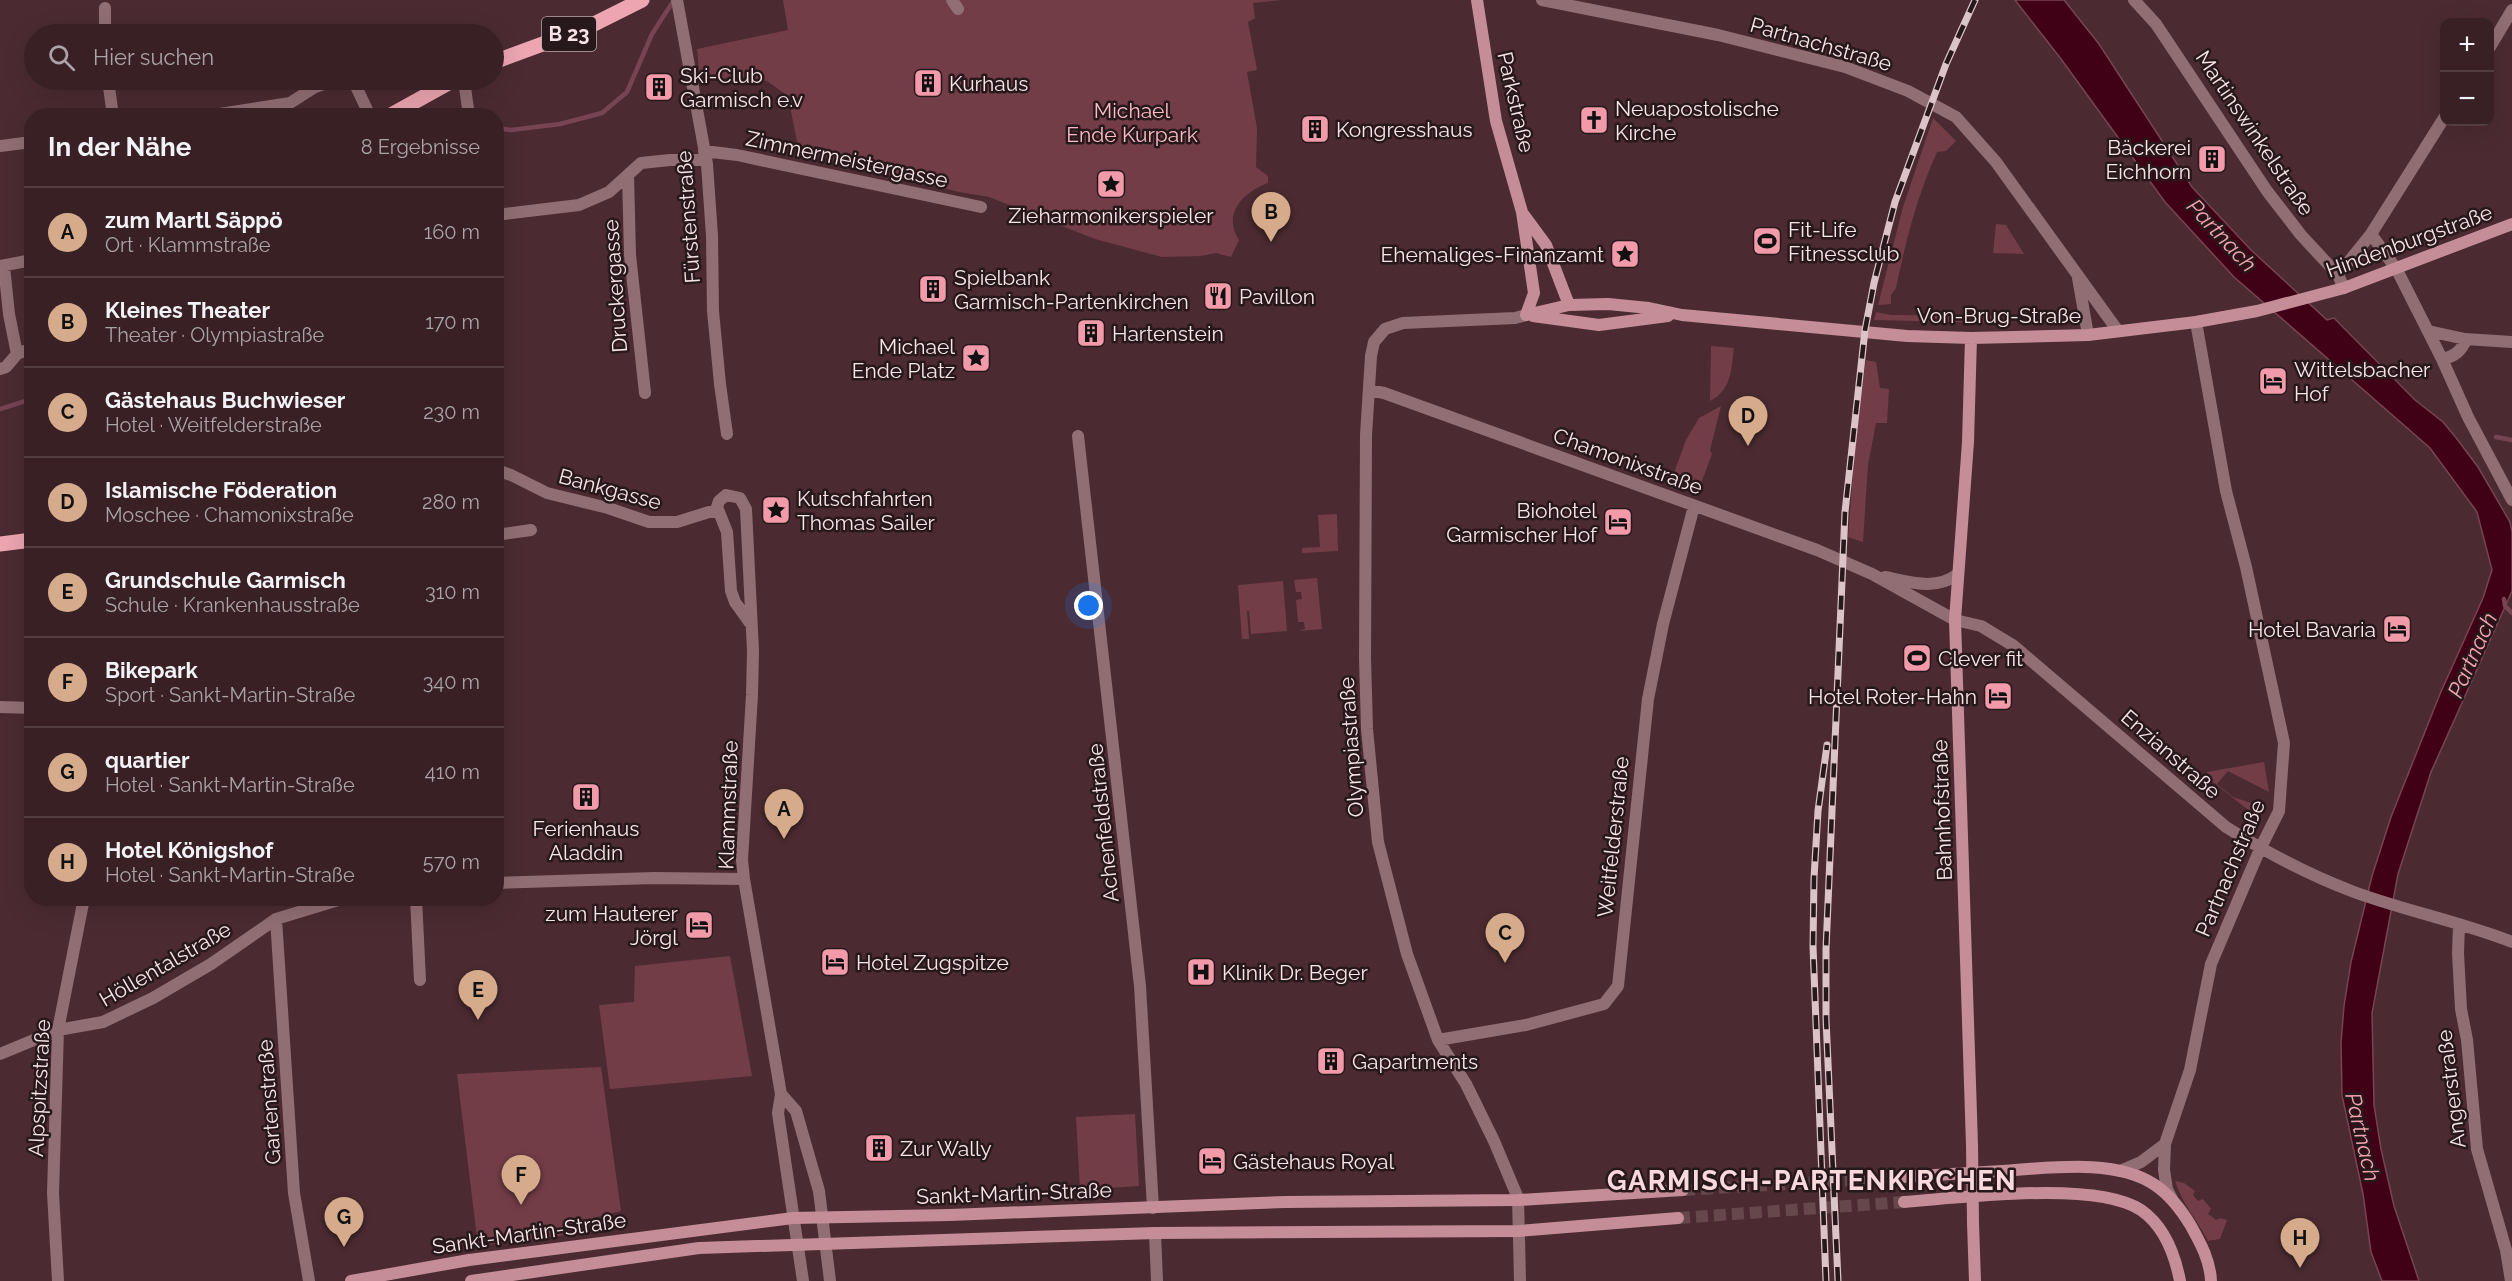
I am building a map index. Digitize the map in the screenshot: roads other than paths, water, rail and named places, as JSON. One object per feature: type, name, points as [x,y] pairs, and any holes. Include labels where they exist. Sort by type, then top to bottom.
[{"type":"main road","name":"B 23","points":[[504,58],[586,28],[642,0]]},
{"type":"main road","name":"Parkstraße","points":[[1477,0],[1496,121],[1522,212],[1534,293],[1526,315]]},
{"type":"main road","points":[[403,108],[436,90]]},
{"type":"main road","name":"Parkstraße","points":[[1522,212],[1546,245],[1567,301]]},
{"type":"main road","name":"Hindenburgstraße","points":[[2319,293],[2344,288],[2397,270],[2512,224]]},
{"type":"main road","name":"Von-Brug-Straße","points":[[1526,315],[1567,301],[1907,336],[1971,338],[2088,335],[2196,322],[2258,311],[2319,293]]},
{"type":"main road","name":"Von-Brug-Straße","points":[[1526,315],[1599,325],[1676,314]]},
{"type":"main road","name":"Bahnhofstraße","points":[[1971,338],[1968,442],[1955,620],[1975,1281]]},
{"type":"main road","points":[[0,544],[24,541]]},
{"type":"main road","points":[[1902,1177],[2061,1167],[2120,1171],[2154,1184],[2172,1199],[2202,1247],[2210,1268],[2211,1281]]},
{"type":"main road","name":"Sankt-Martin-Straße","points":[[351,1281],[469,1260],[793,1218],[950,1215],[1285,1202],[1518,1200],[1683,1190]]},
{"type":"main road","points":[[1904,1202],[2063,1193],[2096,1196],[2121,1202],[2141,1210],[2160,1230],[2176,1262],[2180,1281]]},
{"type":"main road","name":"Sankt-Martin-Straße","points":[[471,1281],[699,1248],[1155,1233],[1519,1231],[1678,1218]]},
{"type":"street","name":"Fürstenstraße","points":[[677,0],[705,155],[712,236],[713,311],[720,384],[728,434]]},
{"type":"street","name":"Partnachstraße","points":[[1542,0],[1718,35],[1845,67],[1874,77],[1956,117],[1996,162],[2118,331]]},
{"type":"street","name":"Martinswinkelstraße","points":[[2134,0],[2156,24],[2180,57],[2267,191],[2301,235],[2338,275],[2344,288]]},
{"type":"street","points":[[105,8],[105,24]]},
{"type":"street","points":[[2494,40],[2512,10]]},
{"type":"street","points":[[109,90],[112,108]]},
{"type":"street","points":[[258,108],[290,103],[310,90]]},
{"type":"street","points":[[358,90],[366,108]]},
{"type":"street","points":[[465,90],[468,108]]},
{"type":"street","points":[[2338,275],[2371,234],[2440,126]]},
{"type":"street","points":[[0,146],[24,143]]},
{"type":"street","name":"Zimmermeistergasse","points":[[504,214],[579,205],[609,192],[641,164],[705,155],[737,155],[981,207]]},
{"type":"street","name":"Druckergasse","points":[[628,175],[633,296],[645,393]]},
{"type":"street","points":[[2371,234],[2397,270],[2442,358],[2468,417],[2512,500]]},
{"type":"street","points":[[17,354],[2,266],[24,262]]},
{"type":"street","name":"Partnachstraße","points":[[2077,277],[2088,335]]},
{"type":"street","name":"Olympiastraße","points":[[1520,1281],[1518,1200],[1466,1084],[1438,1040],[1407,954],[1378,842],[1367,729],[1365,658],[1369,390],[1374,342],[1385,329],[1393,325],[1526,315]]},
{"type":"street","name":"Partnachstraße","points":[[2172,1199],[2167,1190],[2164,1170],[2165,1144],[2190,1070],[2211,964],[2260,849],[2279,811],[2284,743],[2246,567],[2226,491],[2196,322]]},
{"type":"street","points":[[2428,331],[2466,339],[2512,342]]},
{"type":"street","points":[[2442,358],[2453,356],[2464,346],[2466,339]]},
{"type":"street","points":[[0,369],[6,367],[17,354],[24,351]]},
{"type":"street","name":"Chamonixstraße","points":[[1369,390],[1384,393],[1817,550],[1872,574],[1955,620]]},
{"type":"street","name":"Achenfeldstraße","points":[[1078,436],[1139,975],[1153,1208]]},
{"type":"street","name":"Bankgasse","points":[[504,472],[548,493],[608,508],[649,522],[664,524],[717,512]]},
{"type":"street","name":"Klammstraße","points":[[750,623],[735,602],[731,591],[727,532],[717,512],[719,501],[731,495],[740,498],[746,509],[753,651],[742,860],[781,1094],[778,1113],[803,1281]]},
{"type":"street","name":"Weitfelderstraße","points":[[1438,1040],[1526,1025],[1604,1004],[1618,986],[1648,699],[1663,624],[1694,506]]},
{"type":"street","points":[[504,534],[531,530]]},
{"type":"street","name":"Chamonixstraße","points":[[1872,574],[1921,584],[1943,583],[1958,574]]},
{"type":"street","name":"Enzianstraße","points":[[1955,620],[1981,626],[2014,646],[2226,827],[2260,849],[2295,868],[2354,892],[2506,940]]},
{"type":"street","points":[[0,707],[24,708]]},
{"type":"street","points":[[504,883],[654,878],[744,879]]},
{"type":"street","name":"Alpspitzstraße","points":[[58,1281],[53,1193],[58,1030],[82,906]]},
{"type":"street","name":"Höllentalstraße","points":[[0,1054],[58,1030],[103,1022],[153,998],[211,964],[276,919],[319,906]]},
{"type":"street","points":[[416,906],[420,980]]},
{"type":"street","name":"Gartenstraße","points":[[276,919],[294,1193],[309,1281]]},
{"type":"street","name":"Angerstraße","points":[[2459,925],[2461,1009],[2468,1040],[2477,1149],[2506,1250],[2511,1281]]},
{"type":"street","name":"Klammstraße","points":[[781,1094],[796,1112],[819,1191],[830,1281]]},
{"type":"street","points":[[2120,1171],[2141,1162],[2165,1144]]},
{"type":"street","points":[[1155,1233],[1157,1281]]},
{"type":"water","name":"Partnach","points":[[2015,0],[2064,0],[2099,44],[2192,187],[2251,250],[2327,320],[2334,318],[2415,400],[2443,422],[2478,467],[2510,522],[2512,591],[2431,772],[2398,874],[2372,1013],[2374,1105],[2381,1149],[2394,1206],[2419,1281],[2382,1281],[2371,1252],[2363,1194],[2342,1095],[2341,1043],[2351,962],[2372,876],[2391,817],[2440,694],[2483,598],[2492,570],[2477,512],[2430,448],[2234,277],[2165,202]]},
{"type":"waterway","points":[[504,129],[560,124],[602,113],[627,92],[652,34],[674,0]]},
{"type":"waterway","points":[[0,409],[24,402]]},
{"type":"waterway","points":[[2496,437],[2512,440]]},
{"type":"waterway","points":[[2504,599],[2505,606],[2512,613]]},
{"type":"tunnel","points":[[1683,1190],[1902,1177]]},
{"type":"tunnel","points":[[1678,1218],[1904,1202]]},
{"type":"railway","points":[[1838,1281],[1826,1019],[1826,949],[1845,512],[1865,330],[1874,283],[1895,202],[1946,64],[1975,0]]},
{"type":"railway","points":[[1826,1281],[1813,946],[1818,811],[1827,745]]},
{"type":"place","name":"Kurhaus","points":[[928,83]]},
{"type":"place","name":"Ski-Club Garmisch e.v","points":[[659,87]]},
{"type":"place","name":"Neuapostolische Kirche","points":[[1594,120]]},
{"type":"place","name":"Kongresshaus","points":[[1315,129]]},
{"type":"place","name":"Bäckerei Eichhorn","points":[[2212,159]]},
{"type":"place","name":"Zieharmonikerspieler","points":[[1111,184]]},
{"type":"place","name":"Fit-Life Fitnessclub","points":[[1767,241]]},
{"type":"place","name":"Kleines Theater","points":[[1271,242]]},
{"type":"place","name":"Ehemaliges-Finanzamt","points":[[1625,254]]},
{"type":"place","name":"Spielbank Garmisch-Partenkirchen","points":[[933,289]]},
{"type":"place","name":"Pavillon","points":[[1218,296]]},
{"type":"place","name":"Hartenstein","points":[[1091,333]]},
{"type":"place","name":"Michael Ende Platz","points":[[976,358]]},
{"type":"place","name":"Wittelsbacher Hof","points":[[2273,381]]},
{"type":"place","name":"Islamische Föderation","points":[[1748,446]]},
{"type":"place","name":"Kutschfahrten Thomas Sailer","points":[[776,510]]},
{"type":"place","name":"Biohotel Garmischer Hof","points":[[1618,522]]},
{"type":"place","name":"Hotel Bavaria","points":[[2397,629]]},
{"type":"place","name":"Clever fit","points":[[1917,658]]},
{"type":"place","name":"Hotel Roter-Hahn","points":[[1998,696]]},
{"type":"place","name":"Ferienhaus Aladdin","points":[[586,797]]},
{"type":"place","name":"zum Martl Säppö","points":[[784,839]]},
{"type":"place","name":"zum Hauterer Jörgl","points":[[699,925]]},
{"type":"place","name":"Hotel Zugspitze","points":[[835,962]]},
{"type":"place","name":"Gästehaus Buchwieser","points":[[1505,963]]},
{"type":"place","name":"Klinik Dr. Beger","points":[[1201,972]]},
{"type":"place","name":"Grundschule Garmisch","points":[[478,1020]]},
{"type":"place","name":"Gapartments","points":[[1331,1061]]},
{"type":"place","name":"Zur Wally","points":[[879,1148]]},
{"type":"place","name":"Gästehaus Royal","points":[[1212,1161]]},
{"type":"place","name":"Bikepark","points":[[521,1205]]},
{"type":"place","name":"quartier","points":[[344,1247]]},
{"type":"place","name":"Hotel Königshof","points":[[2300,1268]]},
{"type":"district","name":"GARMISCH-PARTENKIRCHEN","points":[[1812,1180]]},
{"type":"park label","name":"Michael Ende Kurpark","points":[[1132,122]]}]
